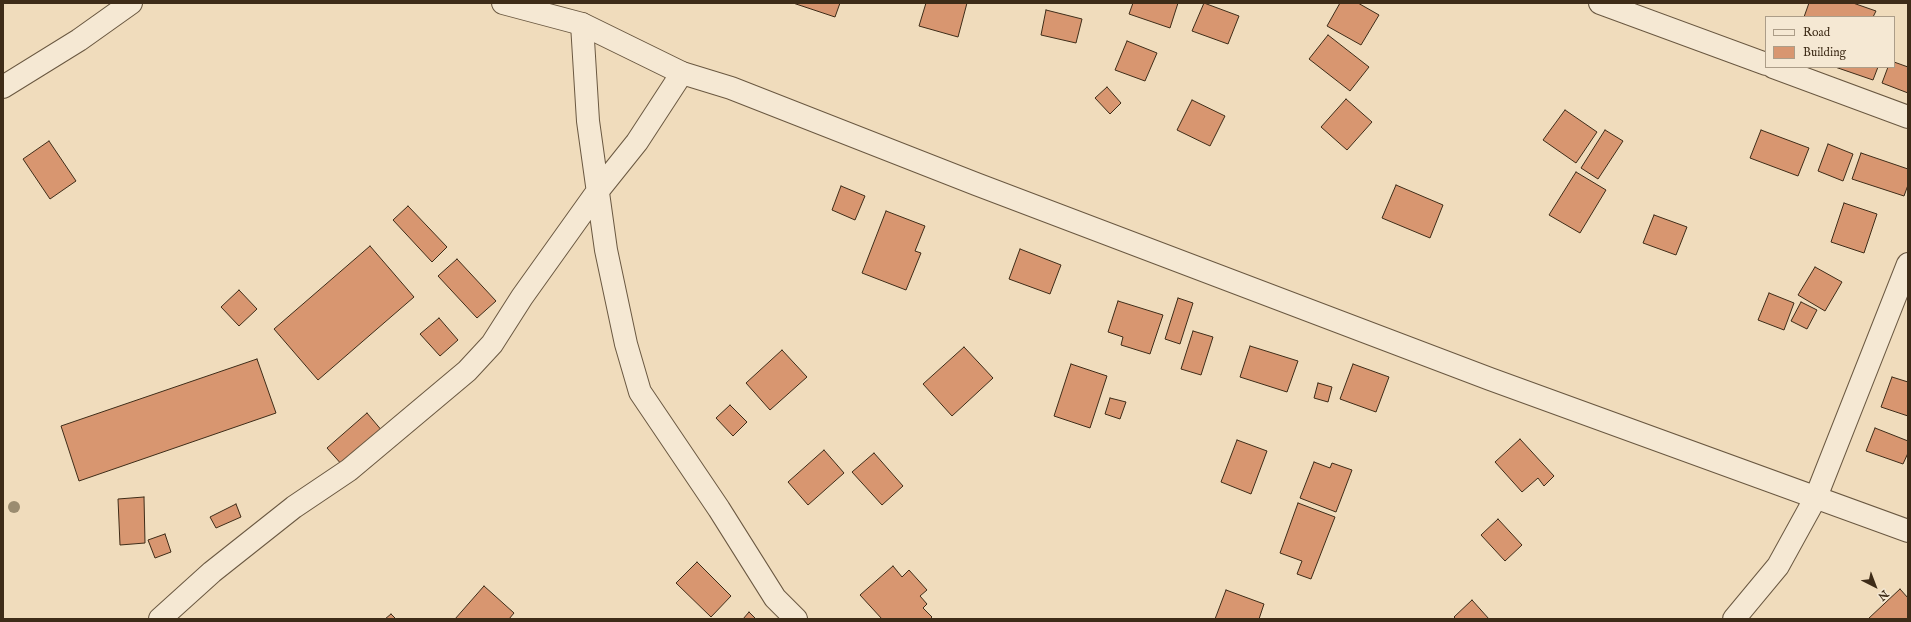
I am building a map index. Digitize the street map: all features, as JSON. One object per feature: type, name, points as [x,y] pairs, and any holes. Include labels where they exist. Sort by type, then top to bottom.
[{"type":"street","points":[[3,87],[79,40],[131,3]]},
{"type":"street","points":[[503,3],[582,24],[682,73],[731,88],[976,184],[1490,379],[1908,532]]},
{"type":"street","points":[[1600,3],[1765,64]]},
{"type":"street","points":[[582,24],[588,121],[607,257],[626,344],[640,392],[775,598],[796,619]]},
{"type":"street","points":[[1776,68],[1908,117]]},
{"type":"street","points":[[160,619],[218,568],[294,508],[349,470],[467,371],[492,344],[522,297],[597,192],[637,142],[682,73]]},
{"type":"street","points":[[1734,619],[1778,566],[1816,498],[1908,264]]},
{"type":"building","points":[[793,3],[840,3],[835,17]]},
{"type":"building","points":[[926,3],[967,3],[958,37],[919,26]]},
{"type":"building","points":[[1133,3],[1178,3],[1170,28],[1129,14]]},
{"type":"building","points":[[1204,3],[1239,16],[1228,44],[1192,31]]},
{"type":"building","points":[[1340,3],[1358,3],[1379,15],[1361,45],[1327,26]]},
{"type":"building","points":[[1809,3],[1853,3],[1876,11],[1874,16],[1804,16]]},
{"type":"building","points":[[1046,10],[1082,19],[1076,43],[1041,35]]},
{"type":"building","points":[[1328,35],[1369,67],[1350,91],[1309,59]]},
{"type":"building","points":[[1127,41],[1157,53],[1145,81],[1115,70]]},
{"type":"building","points":[[1895,62],[1908,67],[1908,93],[1882,83],[1888,68],[1895,68]]},
{"type":"building","points":[[1838,68],[1878,68],[1873,80]]},
{"type":"building","points":[[1107,87],[1121,103],[1110,114],[1095,98]]},
{"type":"building","points":[[1346,99],[1372,122],[1347,150],[1321,127]]},
{"type":"building","points":[[1192,100],[1225,116],[1210,146],[1177,130]]},
{"type":"building","points":[[1565,110],[1597,132],[1576,163],[1543,140]]},
{"type":"building","points":[[1605,130],[1623,141],[1598,179],[1581,168]]},
{"type":"building","points":[[1761,130],[1809,148],[1798,176],[1750,158]]},
{"type":"building","points":[[49,141],[76,181],[50,199],[23,159]]},
{"type":"building","points":[[1828,144],[1853,154],[1843,181],[1818,171]]},
{"type":"building","points":[[1861,153],[1908,169],[1908,185],[1904,196],[1852,179]]},
{"type":"building","points":[[1576,172],[1606,190],[1580,233],[1549,215]]},
{"type":"building","points":[[1396,185],[1443,205],[1430,238],[1382,218]]},
{"type":"building","points":[[841,186],[865,196],[855,220],[832,210]]},
{"type":"building","points":[[1844,203],[1877,214],[1864,253],[1831,242]]},
{"type":"building","points":[[408,206],[447,247],[432,262],[393,220]]},
{"type":"building","points":[[886,211],[925,226],[915,251],[921,253],[906,290],[862,273]]},
{"type":"building","points":[[1654,215],[1687,227],[1676,255],[1643,243]]},
{"type":"building","points":[[370,246],[414,297],[318,380],[274,329]]},
{"type":"building","points":[[1020,249],[1061,265],[1050,294],[1009,279]]},
{"type":"building","points":[[457,259],[496,301],[477,318],[438,276]]},
{"type":"building","points":[[1815,267],[1842,282],[1825,311],[1798,295]]},
{"type":"building","points":[[239,290],[257,309],[239,326],[221,307]]},
{"type":"building","points":[[1769,293],[1794,303],[1784,330],[1758,320]]},
{"type":"building","points":[[1178,298],[1193,303],[1180,344],[1165,339]]},
{"type":"building","points":[[1118,301],[1163,315],[1150,354],[1121,345],[1123,337],[1108,332]]},
{"type":"building","points":[[1801,302],[1817,310],[1807,329],[1791,321]]},
{"type":"building","points":[[439,318],[458,340],[440,356],[420,334]]},
{"type":"building","points":[[1193,331],[1213,337],[1201,375],[1181,369]]},
{"type":"building","points":[[1250,346],[1298,361],[1287,392],[1240,377]]},
{"type":"building","points":[[964,347],[993,378],[952,416],[923,384]]},
{"type":"building","points":[[782,350],[807,377],[770,410],[746,383]]},
{"type":"building","points":[[257,359],[276,413],[79,481],[61,426]]},
{"type":"building","points":[[1071,364],[1107,376],[1090,428],[1054,416]]},
{"type":"building","points":[[1353,364],[1389,377],[1376,412],[1340,399]]},
{"type":"building","points":[[1892,377],[1908,382],[1908,416],[1881,407]]},
{"type":"building","points":[[1318,383],[1332,387],[1328,402],[1314,398]]},
{"type":"building","points":[[1110,398],[1126,402],[1120,419],[1105,414]]},
{"type":"building","points":[[730,405],[747,422],[733,436],[716,418]]},
{"type":"building","points":[[367,413],[383,432],[343,466],[327,448]]},
{"type":"building","points":[[1875,428],[1908,441],[1908,453],[1903,464],[1866,451]]},
{"type":"building","points":[[1520,439],[1554,476],[1544,486],[1538,478],[1522,492],[1495,462]]},
{"type":"building","points":[[1237,440],[1267,451],[1251,494],[1221,482]]},
{"type":"building","points":[[824,450],[844,473],[808,505],[788,482]]},
{"type":"building","points":[[874,453],[903,486],[882,505],[852,472]]},
{"type":"building","points":[[1314,462],[1330,468],[1332,463],[1352,470],[1336,512],[1300,498]]},
{"type":"building","points":[[144,497],[145,543],[120,545],[118,499]]},
{"type":"building","points":[[1298,503],[1335,517],[1311,579],[1297,574],[1302,561],[1280,553]]},
{"type":"building","points":[[236,504],[241,517],[216,528],[210,517]]},
{"type":"building","points":[[1498,519],[1522,545],[1505,561],[1481,535]]},
{"type":"building","points":[[165,534],[171,552],[155,558],[148,540]]},
{"type":"building","points":[[697,562],[731,596],[711,617],[676,583]]},
{"type":"building","points":[[893,566],[902,577],[909,570],[927,590],[920,596],[927,604],[923,608],[932,617],[930,619],[882,619],[860,595]]},
{"type":"building","points":[[484,586],[514,613],[509,619],[455,619]]},
{"type":"building","points":[[1900,589],[1908,598],[1908,619],[1868,619]]},
{"type":"building","points":[[1226,590],[1264,604],[1259,619],[1215,619]]},
{"type":"building","points":[[1472,600],[1489,619],[1456,619],[1454,617]]},
{"type":"building","points":[[749,612],[756,619],[743,619]]},
{"type":"building","points":[[391,614],[396,619],[385,619]]}]
